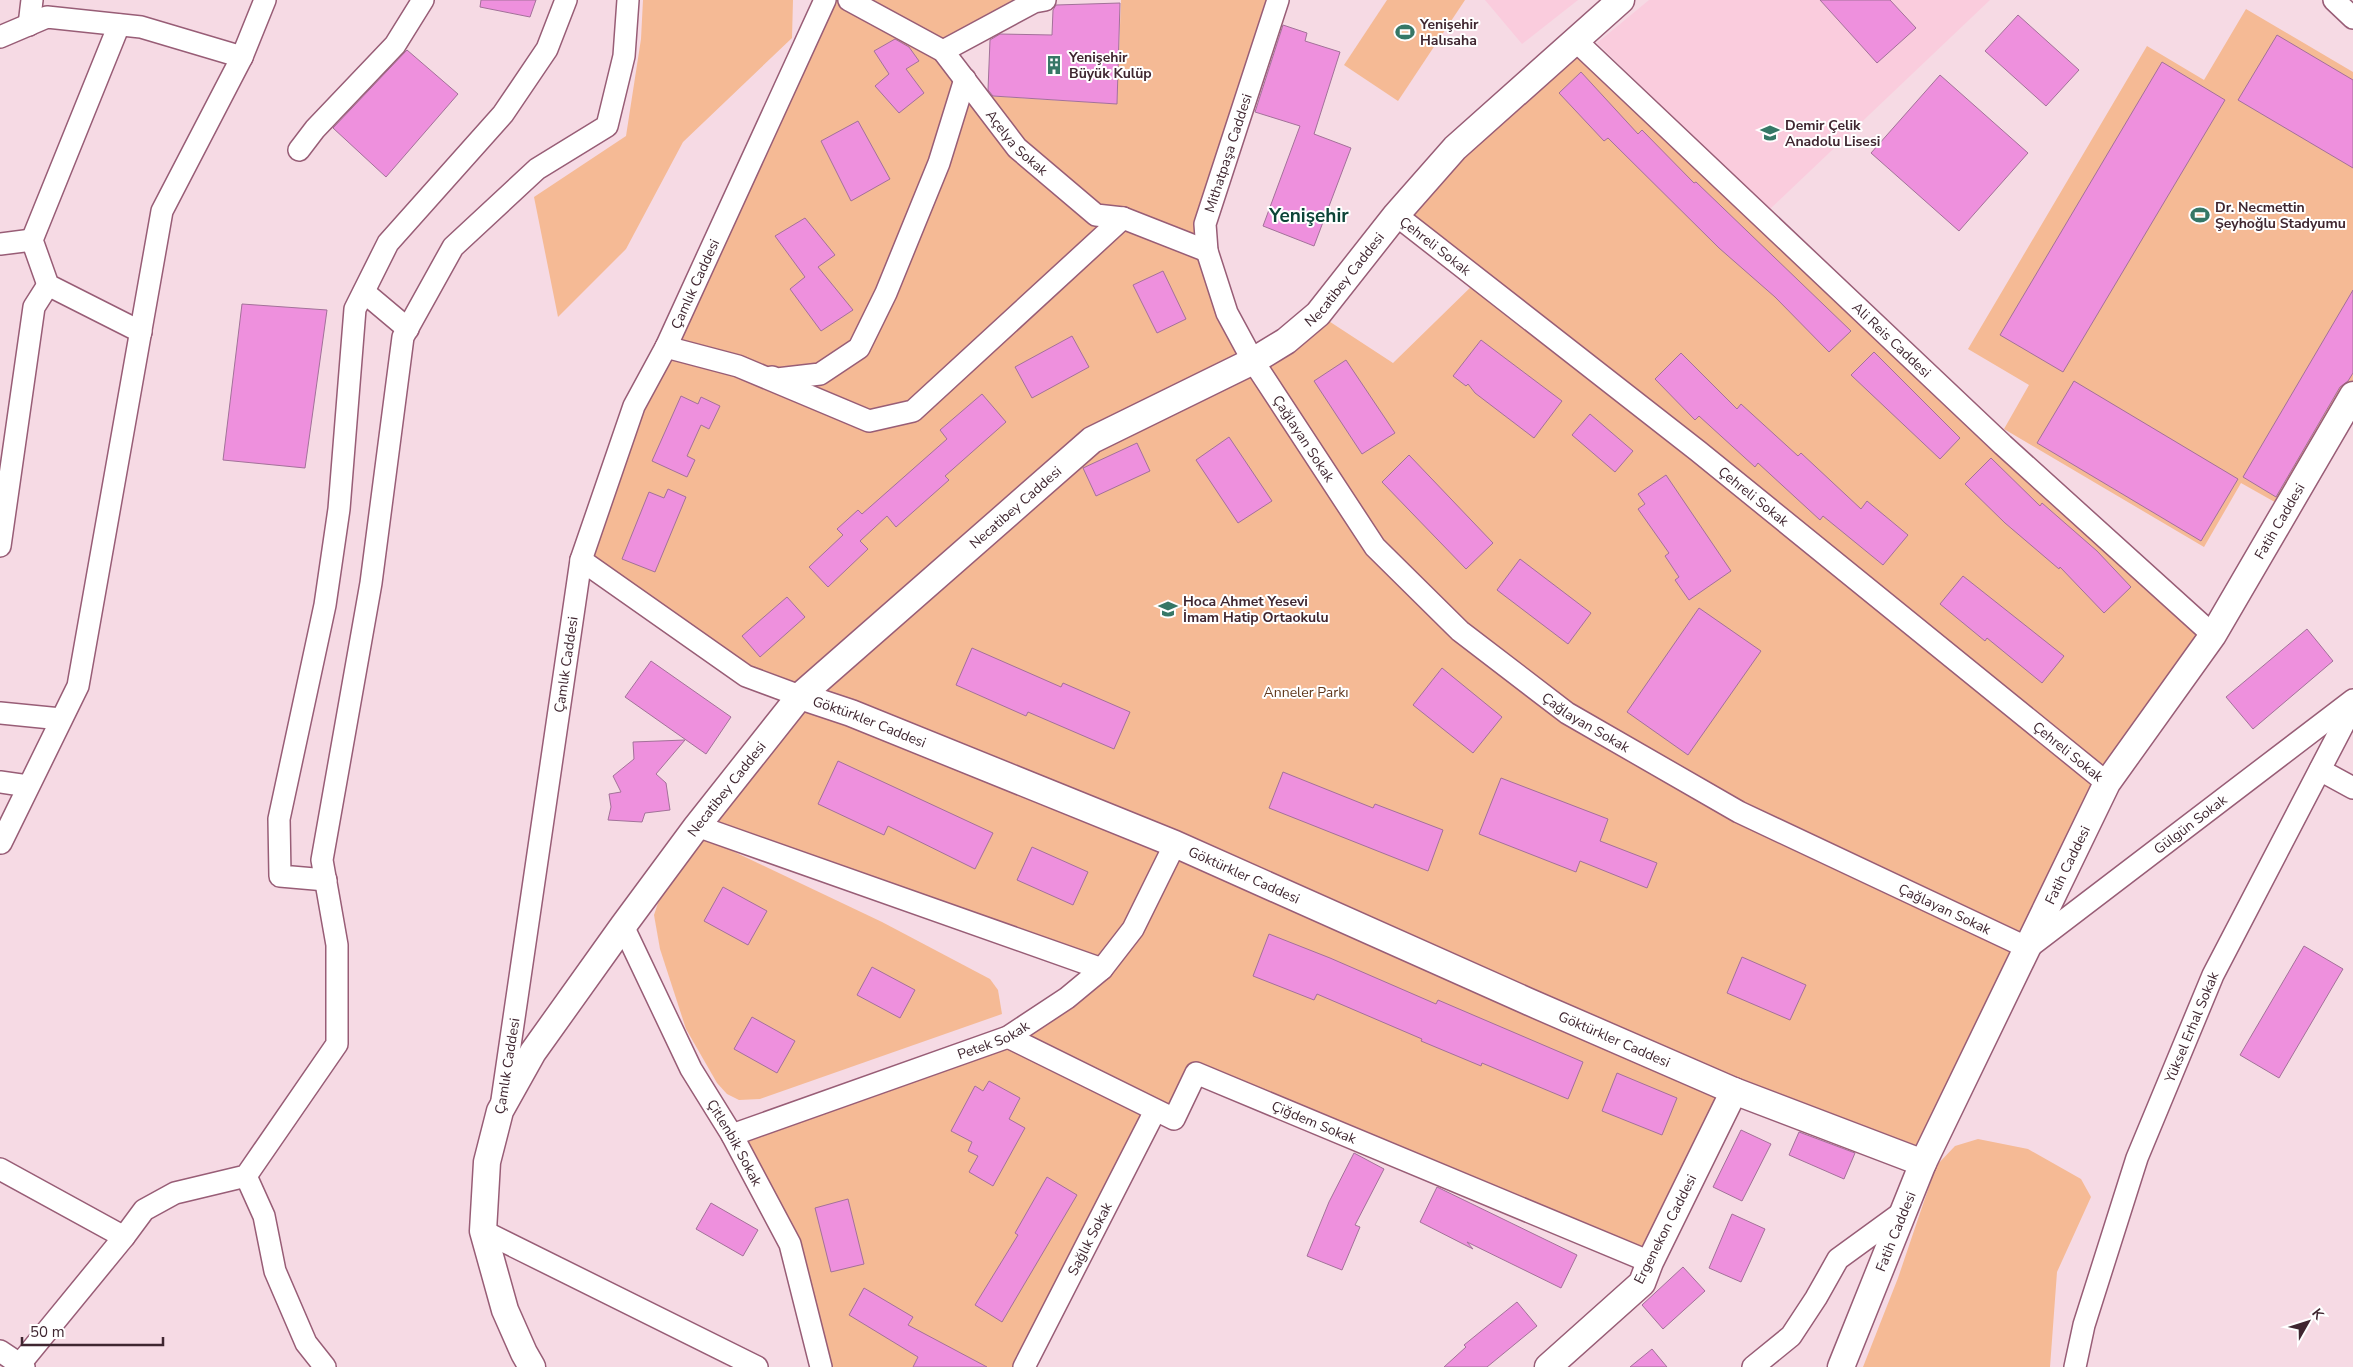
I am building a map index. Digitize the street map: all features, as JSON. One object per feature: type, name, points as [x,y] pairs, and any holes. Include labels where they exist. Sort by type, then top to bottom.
[{"type":"street","points":[[29,25],[32,0]]},
{"type":"street","points":[[1,843],[78,686],[162,210],[242,57],[265,0]]},
{"type":"street","points":[[299,150],[315,129],[395,45],[423,0]]},
{"type":"street","points":[[326,880],[280,876],[278,819],[325,605],[339,509],[355,308],[388,243],[503,114],[547,49],[566,0]]},
{"type":"street","points":[[15,1362],[124,1237],[144,1210],[175,1193],[246,1176],[337,1044],[337,944],[322,860],[372,583],[404,337],[453,247],[537,169],[607,126],[624,56],[628,0]]},
{"type":"street","name":"Çamlık Caddesi","points":[[532,1367],[505,1310],[482,1230],[487,1162],[500,1111],[582,560],[634,406],[666,347],[825,0]]},
{"type":"street","name":"Açelya Sokak","points":[[849,0],[943,51],[1017,148],[1096,215],[1123,218],[1207,251]]},
{"type":"street","points":[[943,51],[1034,2],[1045,0]]},
{"type":"street","name":"Mithatpaşa Caddesi","points":[[1253,361],[1227,313],[1207,251],[1205,224],[1278,0]]},
{"type":"street","name":"Necatibey Caddesi","points":[[500,1111],[533,1052],[624,926],[697,826],[800,696],[1092,440],[1253,361],[1286,341],[1318,314],[1396,216],[1455,148],[1622,0]]},
{"type":"street","points":[[2334,0],[2353,18]]},
{"type":"street","points":[[0,37],[47,17],[141,28],[242,57]]},
{"type":"street","points":[[119,25],[32,240],[48,285],[141,332]]},
{"type":"street","name":"Ali Reis Caddesi","points":[[1575,40],[2004,445],[2213,635]]},
{"type":"street","points":[[666,347],[738,366],[777,379],[820,374],[859,348],[886,293],[940,163],[965,79]]},
{"type":"street","name":"Çehreli Sokak","points":[[1396,216],[1698,451],[2107,783]]},
{"type":"street","points":[[738,366],[869,421],[913,411],[1123,218]]},
{"type":"street","points":[[0,244],[32,240]]},
{"type":"street","points":[[0,546],[34,307],[48,285]]},
{"type":"street","points":[[364,292],[408,329]]},
{"type":"street","name":"Çağlayan Sokak","points":[[1253,361],[1375,547],[1460,631],[1566,713],[1739,812],[2028,948]]},
{"type":"street","name":"Fatih Caddesi","points":[[1841,1367],[1923,1163],[2107,783],[2213,635],[2353,395]]},
{"type":"street","name":"Göktürkler Caddesi","points":[[582,560],[746,676],[851,714],[1175,844],[1734,1091],[1923,1163]]},
{"type":"street","name":"Gülgün Sokak","points":[[2028,948],[2353,700]]},
{"type":"street","name":"Yüksel Erhal Sokak","points":[[2075,1367],[2084,1325],[2137,1158],[2213,975],[2353,706]]},
{"type":"street","points":[[0,713],[61,719]]},
{"type":"street","points":[[2320,770],[2353,788]]},
{"type":"street","points":[[0,782],[28,786]]},
{"type":"street","points":[[697,826],[1102,969]]},
{"type":"street","name":"Petek Sokak","points":[[732,1136],[1008,1037],[1067,998],[1102,969],[1133,929],[1175,844]]},
{"type":"street","name":"Çitlenbik Sokak","points":[[624,926],[691,1069],[732,1136],[790,1244],[821,1367]]},
{"type":"street","name":"Çiğdem Sokak","points":[[1008,1037],[1174,1119],[1196,1074],[1650,1262]]},
{"type":"street","name":"Ergenekon Caddesi","points":[[1548,1367],[1642,1283],[1650,1262],[1734,1091]]},
{"type":"street","name":"Sağlık Sokak","points":[[1024,1367],[1155,1111]]},
{"type":"street","points":[[0,1169],[124,1237]]},
{"type":"street","points":[[246,1176],[264,1216],[275,1271],[306,1343],[325,1367]]},
{"type":"street","points":[[1753,1367],[1792,1336],[1838,1259],[1904,1211]]},
{"type":"street","points":[[482,1230],[757,1367]]},
{"type":"shaded area","points":[[1485,0],[1578,0],[1522,44]]},
{"type":"shaded area","name":"Demir Çelik Anadolu Lisesi","points":[[1649,0],[1990,0],[1769,210],[1597,43]]},
{"type":"green space","points":[[643,0],[793,0],[792,38],[683,142],[626,249],[558,317],[534,197],[626,136],[641,39]]},
{"type":"green space","name":"Anneler Parkı","points":[[825,0],[1045,0],[944,51],[988,96],[1117,104],[1121,0],[1278,0],[1205,224],[1253,361],[1318,314],[1393,363],[1478,280],[1396,215],[1575,40],[2213,635],[2107,783],[1923,1163],[1734,1091],[1650,1262],[1197,1074],[1174,1119],[1156,1111],[1024,1367],[821,1367],[790,1244],[732,1135],[1008,1037],[1101,969],[697,826],[800,696],[746,676],[581,560],[634,406]]},
{"type":"green space","name":"Yenişehir Halısaha","points":[[1387,0],[1465,0],[1398,101],[1344,65]]},
{"type":"green space","name":"Dr. Necmettin Şeyhoğlu Stadyumu","points":[[2246,9],[2353,72],[2353,382],[2280,505],[2241,483],[2204,547],[2004,429],[2029,385],[1968,349],[2147,46],[2204,80]]},
{"type":"green space","points":[[701,836],[882,922],[990,979],[998,990],[1002,1014],[760,1099],[739,1100],[727,1094],[717,1083],[686,1029],[660,949],[654,915],[658,903]]},
{"type":"green space","points":[[1978,1139],[2028,1149],[2081,1179],[2091,1197],[2057,1272],[2050,1367],[1863,1367],[1898,1278],[1936,1166],[1955,1146]]},
{"type":"building","points":[[481,0],[536,0],[530,17],[480,7]]},
{"type":"building","points":[[1820,0],[1890,0],[1916,28],[1877,63]]},
{"type":"building","name":"Yenişehir Büyük Kulüp","points":[[1120,3],[1117,104],[993,96],[988,90],[990,40],[1000,34],[1052,35],[1053,10],[1056,5]]},
{"type":"building","points":[[2018,15],[2079,70],[2046,106],[1985,51]]},
{"type":"building","points":[[1283,25],[1307,33],[1305,41],[1340,52],[1314,134],[1351,148],[1314,246],[1263,226],[1300,126],[1255,112]]},
{"type":"building","points":[[2277,35],[2353,80],[2353,168],[2238,100]]},
{"type":"building","points":[[895,39],[909,47],[919,61],[906,69],[924,93],[899,113],[875,86],[889,74],[874,51]]},
{"type":"building","points":[[407,50],[458,94],[386,177],[333,128]]},
{"type":"building","points":[[2162,62],[2225,100],[2063,372],[2000,335]]},
{"type":"building","points":[[1581,72],[1638,134],[1642,130],[1694,183],[1696,182],[1851,331],[1829,352],[1775,297],[1719,248],[1608,138],[1604,141],[1559,93]]},
{"type":"building","points":[[1940,75],[2028,153],[1959,231],[1871,153]]},
{"type":"building","points":[[858,121],[890,179],[851,201],[821,141]]},
{"type":"building","points":[[805,218],[835,255],[818,267],[853,310],[821,331],[790,289],[805,277],[775,236]]},
{"type":"building","points":[[1163,271],[1186,319],[1157,333],[1133,285]]},
{"type":"building","points":[[2353,290],[2353,373],[2348,381],[2340,387],[2276,497],[2243,477]]},
{"type":"building","points":[[242,304],[327,310],[305,468],[223,460]]},
{"type":"building","points":[[1072,336],[1089,367],[1032,398],[1015,367]]},
{"type":"building","points":[[1481,340],[1562,401],[1534,438],[1475,393],[1468,384],[1466,386],[1453,376]]},
{"type":"building","points":[[1874,352],[1960,438],[1940,459],[1851,375]]},
{"type":"building","points":[[1681,353],[1737,409],[1741,404],[1798,456],[1801,453],[1861,509],[1867,501],[1908,535],[1883,565],[1823,516],[1820,520],[1758,463],[1755,467],[1699,416],[1695,420],[1655,379]]},
{"type":"building","points":[[1346,360],[1395,433],[1362,454],[1314,381]]},
{"type":"building","points":[[2074,381],[2238,479],[2201,541],[2037,443]]},
{"type":"building","points":[[982,394],[1006,422],[945,476],[949,480],[896,527],[887,516],[860,541],[868,549],[828,587],[809,567],[843,535],[837,529],[858,510],[862,514],[947,439],[940,430]]},
{"type":"building","points":[[681,396],[698,404],[701,397],[720,406],[709,429],[701,425],[687,456],[695,460],[687,477],[652,461]]},
{"type":"building","points":[[1590,414],[1633,451],[1615,472],[1572,435]]},
{"type":"building","points":[[1229,437],[1272,501],[1238,523],[1196,460]]},
{"type":"building","points":[[1137,443],[1150,471],[1096,496],[1083,468]]},
{"type":"building","points":[[1409,455],[1493,543],[1466,569],[1382,482]]},
{"type":"building","points":[[1991,458],[2040,506],[2042,503],[2097,551],[2131,587],[2104,613],[2060,567],[2059,569],[2005,523],[1965,484]]},
{"type":"building","points":[[1666,475],[1731,571],[1689,600],[1675,580],[1679,577],[1665,556],[1669,553],[1638,509],[1645,504],[1638,494]]},
{"type":"building","points":[[668,489],[686,497],[655,572],[622,559],[649,492],[664,498]]},
{"type":"building","points":[[1520,559],[1591,613],[1568,644],[1497,590]]},
{"type":"building","points":[[1963,576],[2064,656],[2042,683],[1987,638],[1985,641],[1940,604]]},
{"type":"building","points":[[787,597],[805,617],[760,657],[742,636]]},
{"type":"building","points":[[1699,608],[1761,651],[1688,755],[1627,712]]},
{"type":"building","points":[[2307,629],[2333,661],[2253,729],[2226,697]]},
{"type":"building","points":[[972,648],[1061,687],[1063,683],[1130,712],[1114,749],[1028,712],[1026,716],[956,685]]},
{"type":"building","points":[[651,661],[731,717],[706,754],[625,697]]},
{"type":"building","points":[[1442,668],[1502,717],[1473,753],[1413,705]]},
{"type":"building","points":[[685,740],[656,774],[666,783],[670,810],[645,813],[642,822],[608,820],[611,807],[609,794],[621,792],[613,776],[634,759],[633,742]]},
{"type":"building","points":[[838,761],[993,833],[975,869],[888,826],[884,835],[818,804]]},
{"type":"building","points":[[1283,772],[1373,808],[1375,804],[1443,830],[1428,871],[1269,808]]},
{"type":"building","points":[[1501,778],[1608,819],[1600,841],[1657,863],[1647,888],[1580,861],[1576,872],[1479,834]]},
{"type":"building","points":[[1032,847],[1088,872],[1073,905],[1017,880]]},
{"type":"building","points":[[723,887],[767,911],[748,945],[704,921]]},
{"type":"building","points":[[1269,934],[1436,1004],[1438,1000],[1583,1062],[1568,1099],[1482,1063],[1481,1066],[1421,1041],[1422,1039],[1317,994],[1314,1000],[1253,976]]},
{"type":"building","points":[[2304,946],[2343,969],[2279,1078],[2240,1055]]},
{"type":"building","points":[[1742,957],[1806,985],[1790,1020],[1727,993]]},
{"type":"building","points":[[872,967],[915,990],[900,1018],[857,995]]},
{"type":"building","points":[[752,1017],[795,1041],[777,1073],[734,1049]]},
{"type":"building","points":[[1617,1073],[1677,1098],[1662,1135],[1602,1111]]},
{"type":"building","points":[[989,1081],[1020,1098],[1009,1119],[1025,1128],[993,1186],[969,1172],[978,1156],[968,1151],[972,1142],[951,1131],[975,1086],[983,1091]]},
{"type":"building","points":[[1741,1130],[1771,1144],[1742,1201],[1713,1187]]},
{"type":"building","points":[[1799,1132],[1855,1153],[1844,1179],[1789,1155]]},
{"type":"building","points":[[1354,1153],[1384,1169],[1355,1225],[1360,1227],[1342,1270],[1307,1256],[1329,1202]]},
{"type":"building","points":[[1047,1177],[1077,1195],[1002,1322],[975,1305],[1018,1235],[1015,1233]]},
{"type":"building","points":[[1437,1187],[1577,1255],[1561,1288],[1467,1242],[1473,1249],[1420,1222]]},
{"type":"building","points":[[848,1199],[864,1264],[831,1272],[815,1208]]},
{"type":"building","points":[[711,1203],[758,1230],[743,1256],[696,1229]]},
{"type":"building","points":[[1732,1214],[1765,1229],[1741,1282],[1709,1268]]},
{"type":"building","points":[[1683,1267],[1705,1291],[1663,1329],[1642,1305]]},
{"type":"building","points":[[864,1288],[913,1317],[908,1325],[987,1367],[913,1367],[918,1357],[849,1315]]},
{"type":"building","points":[[1517,1302],[1537,1326],[1487,1367],[1444,1367],[1466,1347],[1464,1345]]},
{"type":"building","points":[[1652,1349],[1667,1367],[1630,1367]]},
{"type":"place","name":"Yenişehir Halısaha","points":[[1405,32]]},
{"type":"place","name":"Yenişehir Büyük Kulüp","points":[[1054,65]]},
{"type":"place","name":"Demir Çelik Anadolu Lisesi","points":[[1770,133]]},
{"type":"place","name":"Dr. Necmettin Şeyhoğlu Stadyumu","points":[[2200,215]]},
{"type":"place","name":"Hoca Ahmet Yesevi İmam Hatip Ortaokulu","points":[[1168,609]]},
{"type":"district","name":"Yenişehir","points":[[1309,215]]}]
